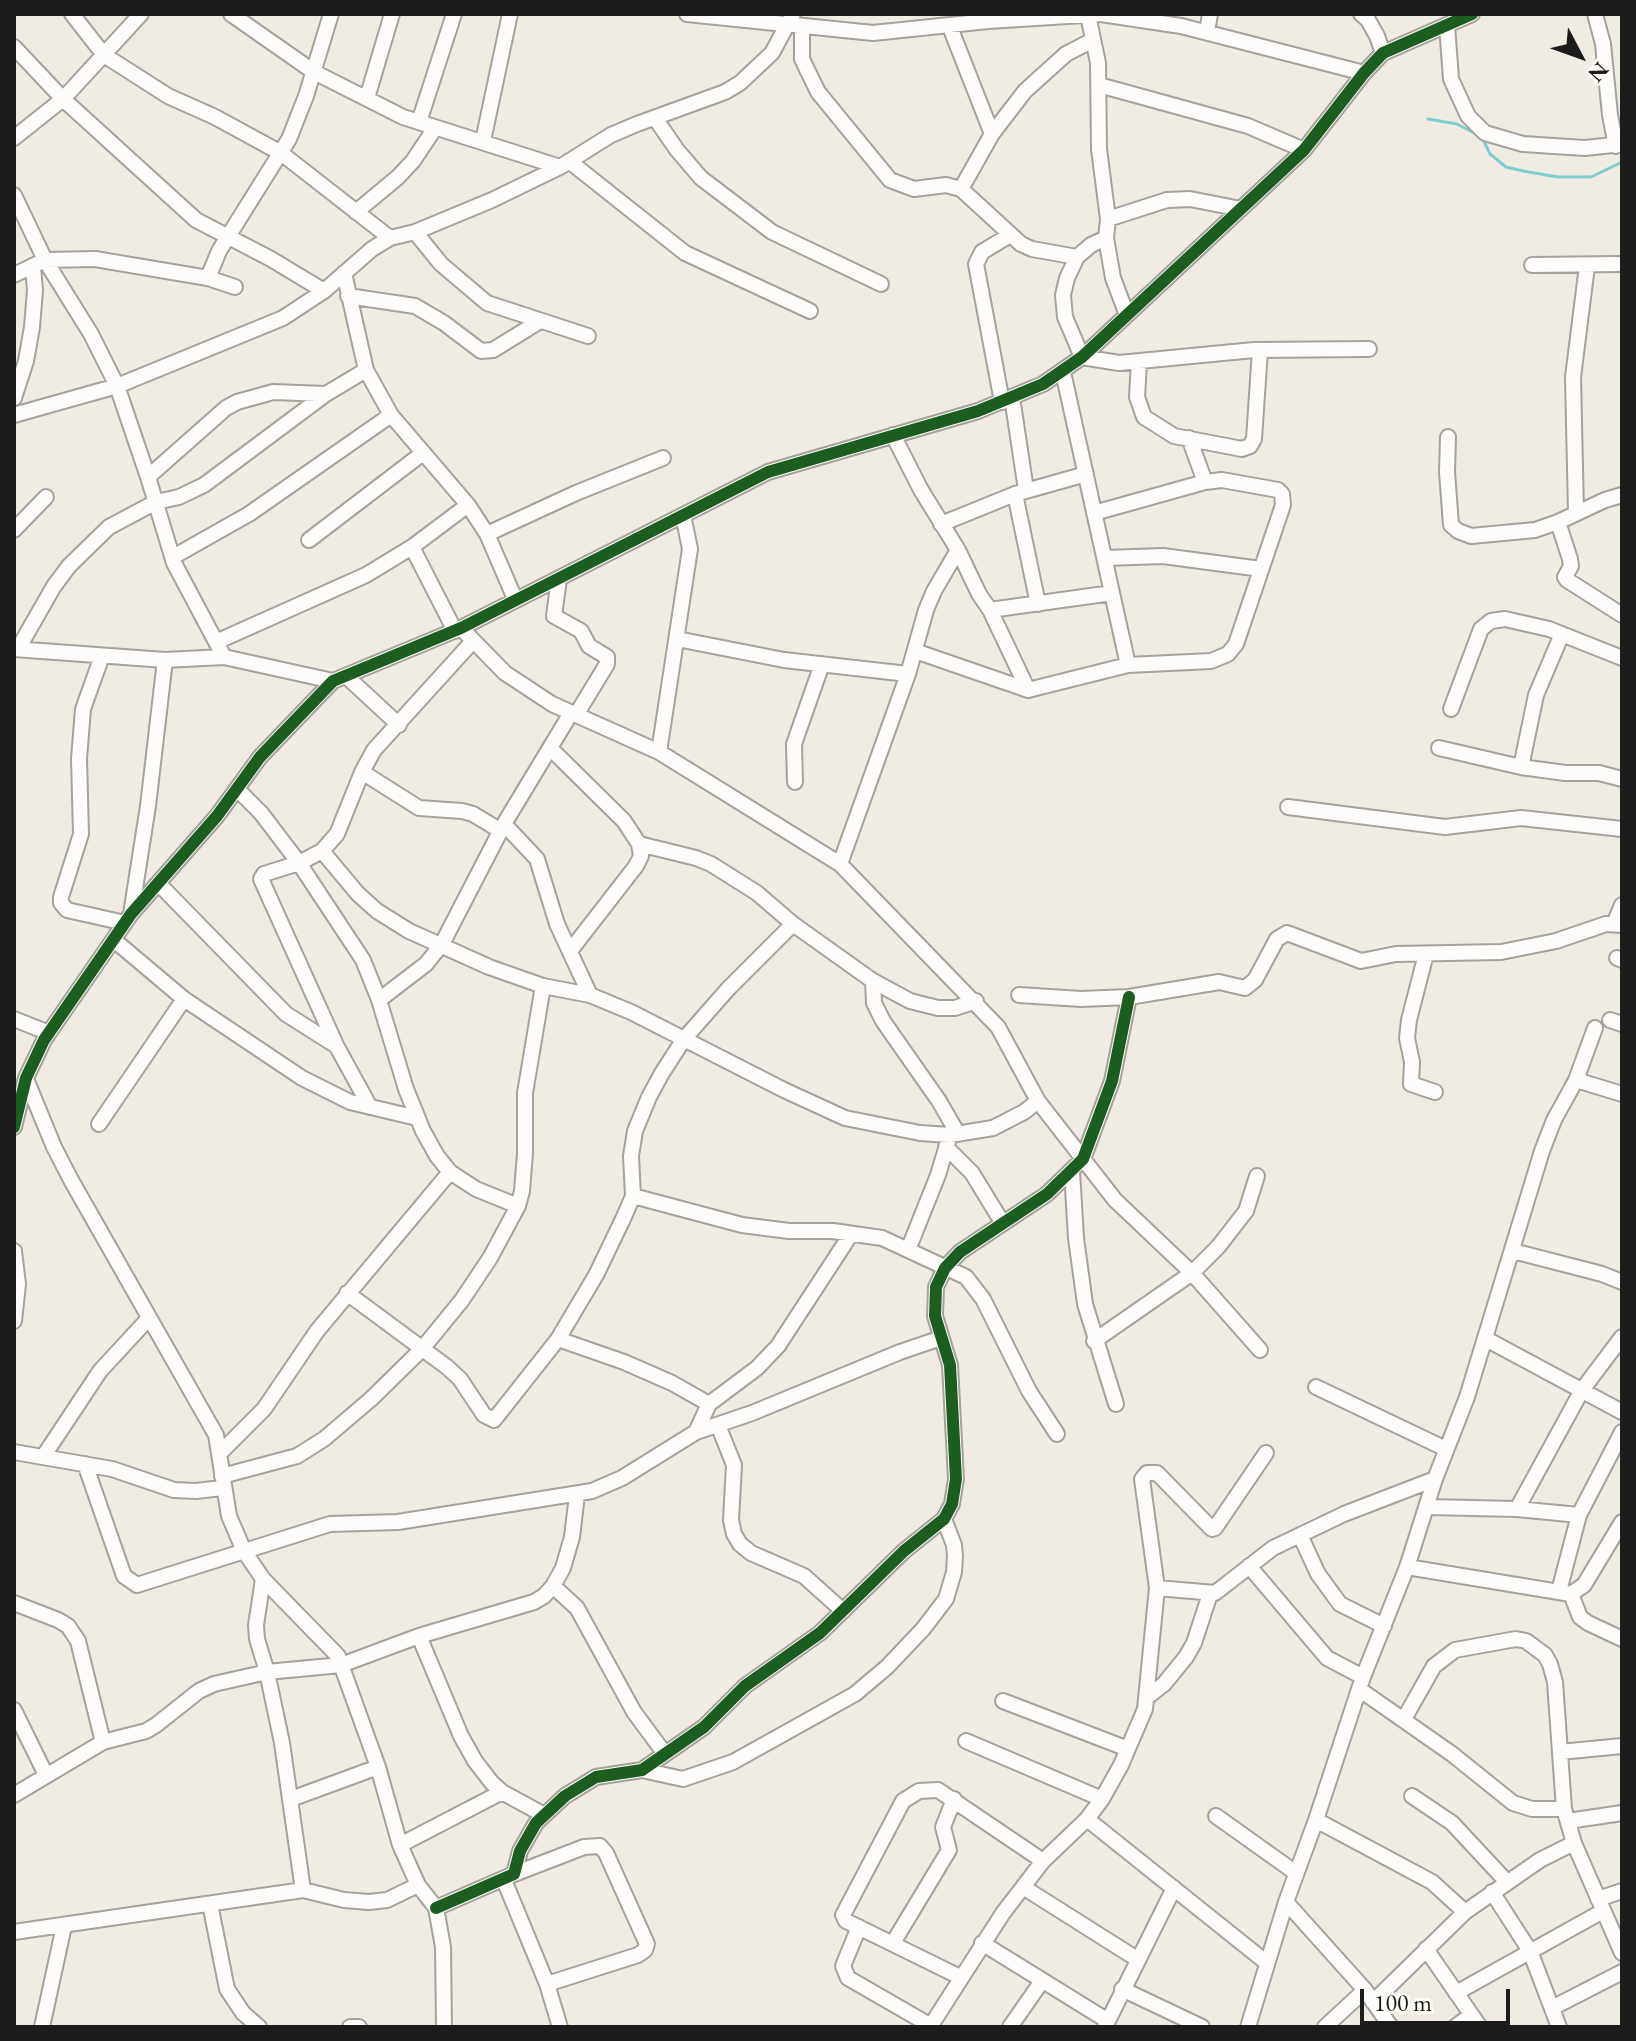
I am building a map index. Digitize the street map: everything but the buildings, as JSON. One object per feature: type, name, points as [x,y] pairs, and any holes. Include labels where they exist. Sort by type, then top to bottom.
[{"type":"street","points":[[72,14],[104,55],[168,96],[215,117],[281,153],[390,238]]},
{"type":"street","points":[[14,138],[63,99],[141,14]]},
{"type":"street","points":[[231,14],[314,72],[403,117],[564,164],[685,253],[810,311]]},
{"type":"street","points":[[208,278],[212,263],[281,153],[314,72],[331,14]]},
{"type":"street","points":[[367,98],[392,14]]},
{"type":"street","points":[[419,122],[454,14]]},
{"type":"street","points":[[483,141],[510,14]]},
{"type":"street","points":[[687,14],[761,17],[873,33],[950,27],[983,18],[1112,14],[1207,32],[1364,73]]},
{"type":"street","points":[[1207,32],[1210,14]]},
{"type":"street","points":[[1361,14],[1387,51]]},
{"type":"street","points":[[14,1127],[20,1078],[128,918],[237,789],[260,757],[340,679],[458,630],[768,472],[978,411],[1063,372],[1304,150],[1364,73],[1387,51],[1472,14]]},
{"type":"street","points":[[1444,26],[1451,79],[1468,116],[1485,133],[1523,144],[1585,148],[1619,145],[1610,115],[1603,44],[1595,14]]},
{"type":"street","points":[[1088,15],[1098,63],[1099,149],[1108,219],[1106,238],[1113,278],[1127,315]]},
{"type":"street","points":[[14,415],[117,386],[283,318],[324,291],[372,249],[390,238],[415,232],[480,205],[564,164],[611,135],[725,92],[740,83],[772,53],[794,21]]},
{"type":"street","points":[[794,21],[802,59],[818,92],[890,180],[914,189],[946,185],[961,189],[1010,235],[1032,249],[1077,257]]},
{"type":"street","points":[[950,27],[992,134]]},
{"type":"street","points":[[961,189],[992,134],[1025,91],[1066,54],[1093,40]]},
{"type":"street","points":[[14,47],[63,99],[185,211],[206,227],[228,236],[324,291]]},
{"type":"street","points":[[1099,85],[1248,126],[1304,150]]},
{"type":"street","points":[[655,118],[701,178],[772,232],[881,284]]},
{"type":"street","points":[[356,212],[398,177],[435,128]]},
{"type":"street","points":[[14,195],[39,263],[91,334],[117,386],[173,557],[224,657]]},
{"type":"street","points":[[1108,219],[1167,200],[1201,200],[1241,209]]},
{"type":"street","points":[[415,232],[441,264],[477,297],[498,309],[588,336]]},
{"type":"street","points":[[1010,235],[982,252],[976,264],[1007,400],[1038,604]]},
{"type":"street","points":[[1082,357],[1063,307],[1067,278],[1077,257],[1106,238]]},
{"type":"street","points":[[14,275],[39,263],[95,259],[208,278],[235,287]]},
{"type":"street","points":[[14,398],[26,361],[39,263]]},
{"type":"street","points":[[1532,265],[1622,264]]},
{"type":"street","points":[[1576,513],[1573,377],[1587,266]]},
{"type":"street","points":[[344,273],[366,370],[391,415],[468,505],[487,534],[515,599]]},
{"type":"street","points":[[348,296],[415,306],[481,351],[493,350],[540,321]]},
{"type":"street","points":[[1082,357],[1119,363],[1260,350],[1369,349]]},
{"type":"street","points":[[1139,362],[1137,397],[1144,417],[1174,436],[1242,449],[1250,446],[1254,439],[1260,350]]},
{"type":"street","points":[[366,370],[326,394],[204,485],[179,497],[156,502],[119,520],[80,555],[54,586],[16,649],[165,660],[224,657],[340,679],[399,725]]},
{"type":"street","points":[[1063,372],[1128,665]]},
{"type":"street","points":[[148,477],[226,408],[237,402],[273,392],[326,394]]},
{"type":"street","points":[[173,557],[249,514],[391,415]]},
{"type":"street","points":[[893,435],[990,610],[1028,690]]},
{"type":"street","points":[[1448,437],[1451,525],[1471,536],[1535,530],[1622,495]]},
{"type":"street","points":[[1189,438],[1205,482]]},
{"type":"street","points":[[309,540],[423,453]]},
{"type":"street","points":[[487,534],[663,458]]},
{"type":"street","points":[[941,524],[1021,492],[1086,474]]},
{"type":"street","points":[[915,651],[1028,690],[1128,665],[1211,661],[1228,654],[1236,644],[1283,505],[1282,494],[1278,490],[1250,483],[1222,480],[1094,513]]},
{"type":"street","points":[[14,530],[46,497]]},
{"type":"street","points":[[216,642],[352,582],[412,547],[468,505]]},
{"type":"street","points":[[659,752],[690,549],[683,515]]},
{"type":"street","points":[[1558,522],[1570,559],[1571,566],[1565,577],[1567,580],[1622,615]]},
{"type":"street","points":[[412,547],[458,630],[513,679],[552,704],[659,752],[840,864],[976,1001],[1008,1040],[1038,1101],[1083,1159],[1133,1220],[1192,1273],[1260,1350]]},
{"type":"street","points":[[840,864],[908,674],[934,591],[958,550]]},
{"type":"street","points":[[1105,558],[1163,556],[1261,569]]},
{"type":"street","points":[[379,1000],[426,964],[442,944],[502,828],[607,664],[607,657],[589,646],[581,631],[554,616],[559,579]]},
{"type":"street","points":[[990,610],[1112,593]]},
{"type":"street","points":[[1451,709],[1481,629],[1491,621],[1505,619],[1562,634],[1622,658]]},
{"type":"street","points":[[1521,767],[1536,695],[1562,634]]},
{"type":"street","points":[[677,639],[784,660],[908,674]]},
{"type":"street","points":[[370,1107],[336,1045],[261,879],[264,874],[299,863],[322,851],[337,834],[374,750],[473,641]]},
{"type":"street","points":[[102,656],[83,709],[79,759],[81,834],[61,903],[67,910],[128,918]]},
{"type":"street","points":[[128,918],[148,806],[165,660]]},
{"type":"street","points":[[795,782],[794,744],[822,664]]},
{"type":"street","points":[[1439,748],[1521,767],[1565,773],[1599,773],[1622,779]]},
{"type":"street","points":[[551,749],[624,821],[639,844],[641,856],[570,951]]},
{"type":"street","points":[[362,772],[419,808],[462,811],[502,828],[537,859],[557,924],[590,995]]},
{"type":"street","points":[[237,789],[261,813],[299,863],[363,960],[417,1118],[437,1156],[450,1172],[476,1189],[518,1206]]},
{"type":"street","points":[[1288,807],[1445,827],[1521,818],[1622,829]]},
{"type":"street","points":[[639,844],[711,864],[757,893],[793,924],[873,981],[910,1001],[938,1008],[955,1008],[976,1001]]},
{"type":"street","points":[[322,851],[358,894],[377,911],[409,931],[489,967],[543,986],[590,995],[631,1012],[845,1118],[951,1138],[1005,1123],[1038,1101]]},
{"type":"street","points":[[159,884],[286,1014],[336,1045]]},
{"type":"street","points":[[1019,995],[1081,999],[1129,997],[1219,982],[1245,988],[1251,986],[1277,939],[1287,933],[1361,961],[1396,954],[1501,952],[1556,941],[1606,924],[1618,924],[1622,905]]},
{"type":"street","points":[[347,1293],[455,1374],[484,1415],[494,1420],[558,1339],[596,1275],[633,1196],[631,1156],[635,1131],[649,1097],[684,1039],[728,989],[793,924]]},
{"type":"street","points":[[114,940],[184,999],[302,1078],[350,1102],[417,1118]]},
{"type":"street","points":[[1426,954],[1407,1038],[1412,1062],[1411,1084],[1435,1092]]},
{"type":"street","points":[[873,981],[874,1003],[883,1021],[939,1101],[951,1138],[1002,1222]]},
{"type":"street","points":[[14,1452],[112,1469],[174,1490],[196,1491],[297,1456],[371,1399],[422,1349],[462,1300],[490,1258],[518,1206],[525,1153],[525,1093],[543,986]]},
{"type":"street","points":[[642,1770],[704,1727],[745,1686],[820,1633],[904,1551],[944,1519],[952,1504],[956,1479],[950,1365],[934,1307],[936,1287],[945,1268],[960,1252],[1039,1199],[1083,1159],[1112,1081],[1129,997]]},
{"type":"street","points":[[99,1124],[184,999]]},
{"type":"street","points":[[14,1019],[49,1033]]},
{"type":"street","points":[[1248,2027],[1286,1902],[1361,1683],[1407,1567],[1486,1339],[1545,1143],[1576,1080],[1595,1028]]},
{"type":"street","points":[[20,1078],[71,1180],[216,1435],[229,1516],[244,1551],[263,1579],[335,1652],[341,1665],[378,1767],[400,1845],[418,1885],[436,1908],[443,1947],[444,2027]]},
{"type":"street","points":[[1576,1080],[1622,1094]]},
{"type":"street","points":[[908,1250],[951,1138]]},
{"type":"street","points":[[1072,1171],[1085,1304],[1116,1404]]},
{"type":"street","points":[[220,1453],[264,1409],[317,1331],[450,1172]]},
{"type":"street","points":[[1094,1341],[1192,1273],[1218,1247],[1246,1211],[1257,1176]]},
{"type":"street","points":[[633,1196],[742,1225],[882,1238],[966,1277],[983,1299],[1005,1348],[1057,1434]]},
{"type":"street","points":[[696,1432],[709,1404],[757,1368],[778,1346],[851,1234]]},
{"type":"street","points":[[14,1251],[18,1284],[14,1321]]},
{"type":"street","points":[[1513,1251],[1622,1282]]},
{"type":"street","points":[[43,1457],[88,1387],[149,1318]]},
{"type":"street","points":[[1517,1509],[1582,1390],[1622,1337]]},
{"type":"street","points":[[85,1464],[124,1576],[137,1585],[330,1524],[398,1522],[577,1495],[622,1478],[696,1432],[941,1338]]},
{"type":"street","points":[[558,1339],[624,1362],[672,1383],[709,1404]]},
{"type":"street","points":[[1486,1339],[1622,1412]]},
{"type":"street","points":[[1316,1387],[1446,1449]]},
{"type":"street","points":[[718,1425],[734,1465],[731,1520],[740,1544],[751,1553],[804,1576],[843,1611]]},
{"type":"street","points":[[1622,1432],[1579,1515],[1565,1593],[1580,1617],[1622,1639]]},
{"type":"street","points":[[859,1927],[843,1966],[848,1978],[931,2026],[982,1943],[1023,1887],[1043,1861],[1087,1819],[1102,1799],[1145,1709],[1157,1588],[1142,1479],[1147,1473],[1157,1473],[1212,1529],[1266,1453]]},
{"type":"street","points":[[1157,1588],[1210,1594],[1224,1587],[1273,1548],[1344,1514],[1435,1479]]},
{"type":"street","points":[[14,1795],[103,1742],[146,1731],[199,1691],[214,1684],[267,1672],[341,1665],[419,1636],[534,1602],[553,1586],[563,1568],[572,1537],[577,1495]]},
{"type":"street","points":[[1427,1507],[1517,1509],[1579,1515]]},
{"type":"street","points":[[560,2027],[509,1877],[536,1823],[586,1781],[609,1773],[642,1770],[683,1779],[733,1762],[855,1694],[887,1667],[946,1599],[955,1556],[944,1519]]},
{"type":"street","points":[[1407,1567],[1565,1593],[1584,1585],[1622,1522]]},
{"type":"street","points":[[1300,1535],[1318,1574],[1340,1604],[1384,1626]]},
{"type":"street","points":[[1249,1566],[1327,1658],[1513,1803],[1566,1815],[1622,1813]]},
{"type":"street","points":[[263,1579],[257,1639],[267,1672],[291,1799],[303,1890]]},
{"type":"street","points":[[553,1586],[577,1608],[634,1712],[665,1754]]},
{"type":"street","points":[[1146,1698],[1164,1684],[1186,1657],[1194,1643],[1210,1594]]},
{"type":"street","points":[[14,1603],[58,1620],[68,1626],[78,1641],[103,1742]]},
{"type":"street","points":[[419,1636],[461,1736],[475,1761],[502,1792],[544,1815]]},
{"type":"street","points":[[1404,1719],[1434,1666],[1443,1656],[1455,1650],[1516,1639],[1526,1641],[1545,1655],[1555,1682],[1566,1815],[1574,1843],[1622,1953]]},
{"type":"street","points":[[1003,1701],[1128,1749]]},
{"type":"street","points":[[14,1710],[46,1775]]},
{"type":"street","points":[[966,1741],[1102,1799]]},
{"type":"street","points":[[1560,1752],[1622,1746]]},
{"type":"street","points":[[291,1799],[378,1767]]},
{"type":"street","points":[[960,1977],[846,1921],[843,1915],[903,1801],[929,1789],[954,1799],[1043,1861]]},
{"type":"street","points":[[400,1845],[502,1792]]},
{"type":"street","points":[[1412,1796],[1452,1823],[1507,1882]]},
{"type":"street","points":[[893,1943],[949,1850],[943,1827],[954,1799]]},
{"type":"street","points":[[1216,1816],[1296,1873]]},
{"type":"street","points":[[1087,1819],[1267,1963]]},
{"type":"street","points":[[1316,1820],[1432,1882],[1465,1912]]},
{"type":"street","points":[[1325,2027],[1369,1996],[1492,1892],[1540,1860],[1574,1843]]},
{"type":"street","points":[[436,1908],[584,1847],[600,1846],[647,1944],[645,1950],[638,1955],[547,1984]]},
{"type":"street","points":[[14,1932],[303,1890],[330,1898],[369,1902],[387,1900],[418,1885]]},
{"type":"street","points":[[1023,1887],[1137,1959]]},
{"type":"street","points":[[982,1943],[1106,2024],[1174,1888]]},
{"type":"street","points":[[1456,1993],[1530,1951],[1622,1891]]},
{"type":"street","points":[[1492,1892],[1530,1951],[1559,2027]]},
{"type":"street","points":[[1286,1902],[1369,1996],[1391,2027]]},
{"type":"street","points":[[210,1904],[227,1989],[243,2013],[259,2027]]},
{"type":"street","points":[[42,2027],[64,1926]]},
{"type":"street","points":[[1426,1949],[1475,2021],[1455,2027]]},
{"type":"street","points":[[1552,2008],[1622,1972]]},
{"type":"street","points":[[1010,2027],[1042,1981]]},
{"type":"street","points":[[1122,1989],[1202,2027]]},
{"type":"street","points":[[350,2027],[359,2027]]},
{"type":"waterway","points":[[1428,119],[1457,124],[1482,137],[1490,154],[1506,167],[1523,171],[1558,177],[1591,177],[1622,162]]},
{"type":"cycle path","points":[[14,1127],[26,1078],[44,1040],[131,914],[217,816],[260,757],[333,681],[461,628],[768,472],[978,411],[1043,384],[1082,357],[1304,150],[1383,53],[1472,14]]},
{"type":"cycle path","points":[[436,1908],[514,1874],[520,1851],[536,1823],[565,1796],[596,1777],[642,1770],[704,1727],[745,1686],[820,1633],[904,1551],[944,1519],[952,1504],[956,1479],[950,1365],[935,1316],[936,1287],[945,1268],[960,1252],[1047,1194],[1083,1159],[1112,1081],[1129,997]]}]
